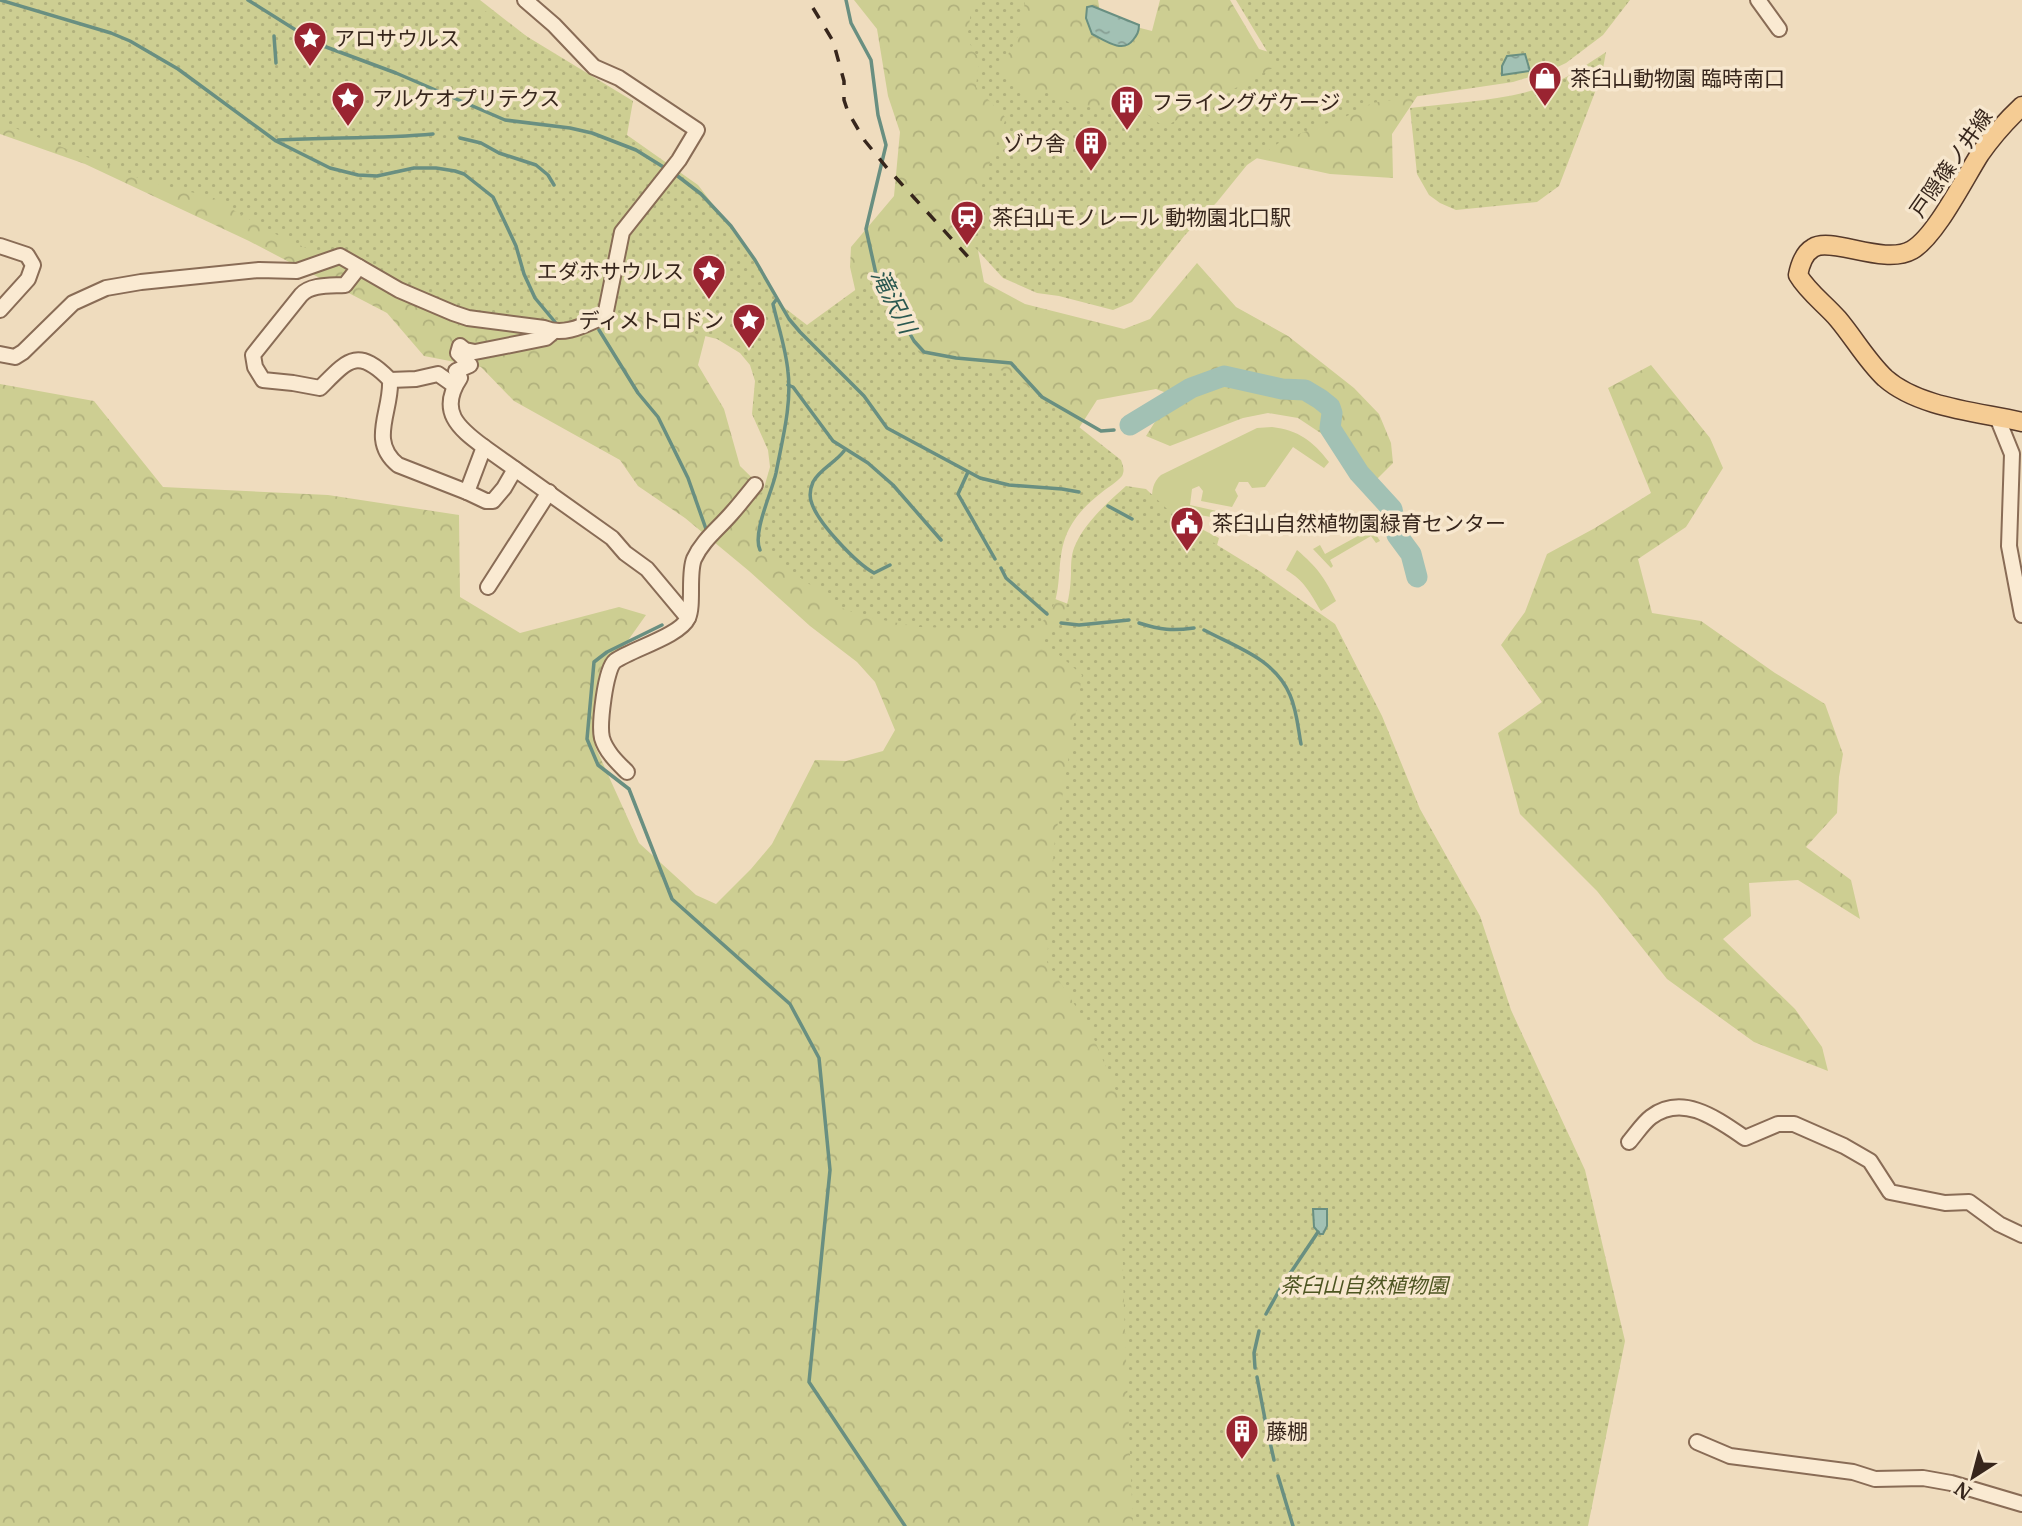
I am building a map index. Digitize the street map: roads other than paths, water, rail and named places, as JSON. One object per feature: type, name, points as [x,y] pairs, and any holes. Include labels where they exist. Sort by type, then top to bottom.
[{"type":"main road","name":"戸隠篠ノ井線","points":[[2022,106],[1982,152],[1926,238],[1911,251],[1895,255],[1882,254],[1824,244],[1813,248],[1806,255],[1798,275],[1838,319],[1883,376],[1896,387],[1919,399],[2022,422]]},
{"type":"street","points":[[0,354],[15,357],[73,303],[106,288],[258,270],[297,271],[340,256],[399,290],[468,318],[544,328],[553,332],[565,331],[605,316],[622,232],[679,160],[697,130],[619,78],[594,67],[554,25],[525,0]]},
{"type":"street","points":[[1758,0],[1779,29]]},
{"type":"street","points":[[0,246],[27,255],[33,265],[29,279],[0,310]]},
{"type":"street","points":[[359,267],[345,285],[306,290],[253,355],[255,367],[263,380],[320,388],[345,363],[364,360],[390,380],[382,428],[383,445],[389,458],[398,465],[486,501],[493,501],[514,469]]},
{"type":"street","points":[[553,332],[546,338],[475,352],[460,346],[457,353],[470,365],[456,372],[460,377],[450,400],[454,419],[464,432],[610,536],[625,553],[647,569],[688,618]]},
{"type":"street","points":[[390,380],[416,379],[438,374],[455,386]]},
{"type":"street","points":[[1997,417],[2012,454],[2009,545],[2022,615]]},
{"type":"street","points":[[467,492],[484,447]]},
{"type":"street","points":[[627,772],[614,759],[602,738],[601,718],[607,676],[613,663],[664,637],[688,618],[693,561],[705,541],[730,516],[754,485]]},
{"type":"street","points":[[488,587],[549,492]]},
{"type":"street","points":[[1629,1142],[1650,1118],[1671,1107],[1684,1106],[1697,1110],[1745,1138],[1778,1124],[1794,1124],[1844,1146],[1870,1161],[1890,1192],[1945,1203],[1969,1202],[1998,1224],[2022,1235]]},
{"type":"street","points":[[1697,1442],[1730,1456],[1853,1472],[1875,1479],[1923,1478],[1942,1481],[2022,1504]]},
{"type":"water","points":[[1092,6],[1139,25],[1138,33],[1124,46],[1092,34],[1086,18],[1087,7]]},
{"type":"water","points":[[1525,54],[1530,71],[1502,75],[1502,66],[1507,56]]},
{"type":"water","points":[[1313,1209],[1327,1209],[1327,1226],[1323,1234],[1314,1227]]},
{"type":"waterway","points":[[0,0],[130,41],[178,69],[276,141],[330,168],[358,175],[377,176],[414,168],[436,168],[464,174],[493,197],[516,246],[535,298],[555,322]]},
{"type":"waterway","points":[[248,0],[318,44],[396,73],[505,120],[592,133],[636,150],[665,168]]},
{"type":"waterway","name":"滝沢川","points":[[846,0],[851,23],[871,60],[878,115],[886,145],[866,229],[876,274],[914,341],[924,352],[1011,363],[1042,397],[1101,431],[1114,430]]},
{"type":"waterway","points":[[274,36],[276,63]]},
{"type":"waterway","points":[[278,140],[433,134]]},
{"type":"waterway","points":[[460,138],[481,143],[499,153],[536,165],[548,175],[554,185]]},
{"type":"waterway","points":[[675,174],[701,194],[731,226],[755,260],[789,319],[864,396],[887,428],[980,478],[1009,485],[1079,492]]},
{"type":"waterway","points":[[760,550],[759,533],[776,473],[789,397],[787,363],[773,304],[776,300]]},
{"type":"waterway","points":[[599,330],[638,393],[658,417],[688,478],[706,529]]},
{"type":"waterway","name":"滝沢川","points":[[1130,425],[1191,388],[1224,376],[1282,389],[1305,390],[1330,407],[1330,428],[1359,473],[1392,509],[1397,535],[1411,554],[1417,577]]},
{"type":"waterway","points":[[788,385],[793,387],[833,441],[868,463],[893,485],[941,540]]},
{"type":"waterway","points":[[844,451],[813,482],[810,493],[812,504],[830,532],[866,568],[874,573],[890,565]]},
{"type":"waterway","points":[[968,472],[958,494],[995,559]]},
{"type":"waterway","points":[[1108,506],[1132,519]]},
{"type":"waterway","points":[[1001,568],[1006,578],[1047,614]]},
{"type":"waterway","points":[[1061,623],[1079,625],[1129,620]]},
{"type":"waterway","points":[[1139,623],[1166,629],[1194,628]]},
{"type":"waterway","points":[[662,625],[607,652],[594,662],[587,739],[598,765],[629,789],[672,899],[790,1004],[819,1058],[830,1170],[809,1382],[905,1526]]},
{"type":"waterway","points":[[1204,630],[1253,655],[1275,672],[1290,695],[1301,744]]},
{"type":"waterway","points":[[1266,1314],[1318,1232]]},
{"type":"waterway","points":[[1255,1368],[1254,1353],[1259,1331]]},
{"type":"waterway","points":[[1257,1377],[1267,1430]]},
{"type":"waterway","points":[[1269,1438],[1274,1460]]},
{"type":"waterway","points":[[1278,1476],[1293,1526]]},
{"type":"railway","points":[[813,8],[833,41],[844,81],[844,100],[865,141],[970,259]]},
{"type":"place","name":"アロサウルス","points":[[310,68]]},
{"type":"place","name":"茶臼山動物園 臨時南口","points":[[1545,108]]},
{"type":"place","name":"アルケオプリテクス","points":[[348,128]]},
{"type":"place","name":"フライングゲケージ","points":[[1127,132]]},
{"type":"place","name":"ゾウ舎","points":[[1091,173]]},
{"type":"place","name":"茶臼山モノレール 動物園北口駅","points":[[967,247]]},
{"type":"place","name":"エダホサウルス","points":[[709,301]]},
{"type":"place","name":"ディメトロドン","points":[[749,350]]},
{"type":"place","name":"茶臼山自然植物園緑育センター","points":[[1187,553]]},
{"type":"place","name":"藤棚","points":[[1242,1461]]},
{"type":"park label","name":"茶臼山自然植物園","points":[[1364,1285]]}]
